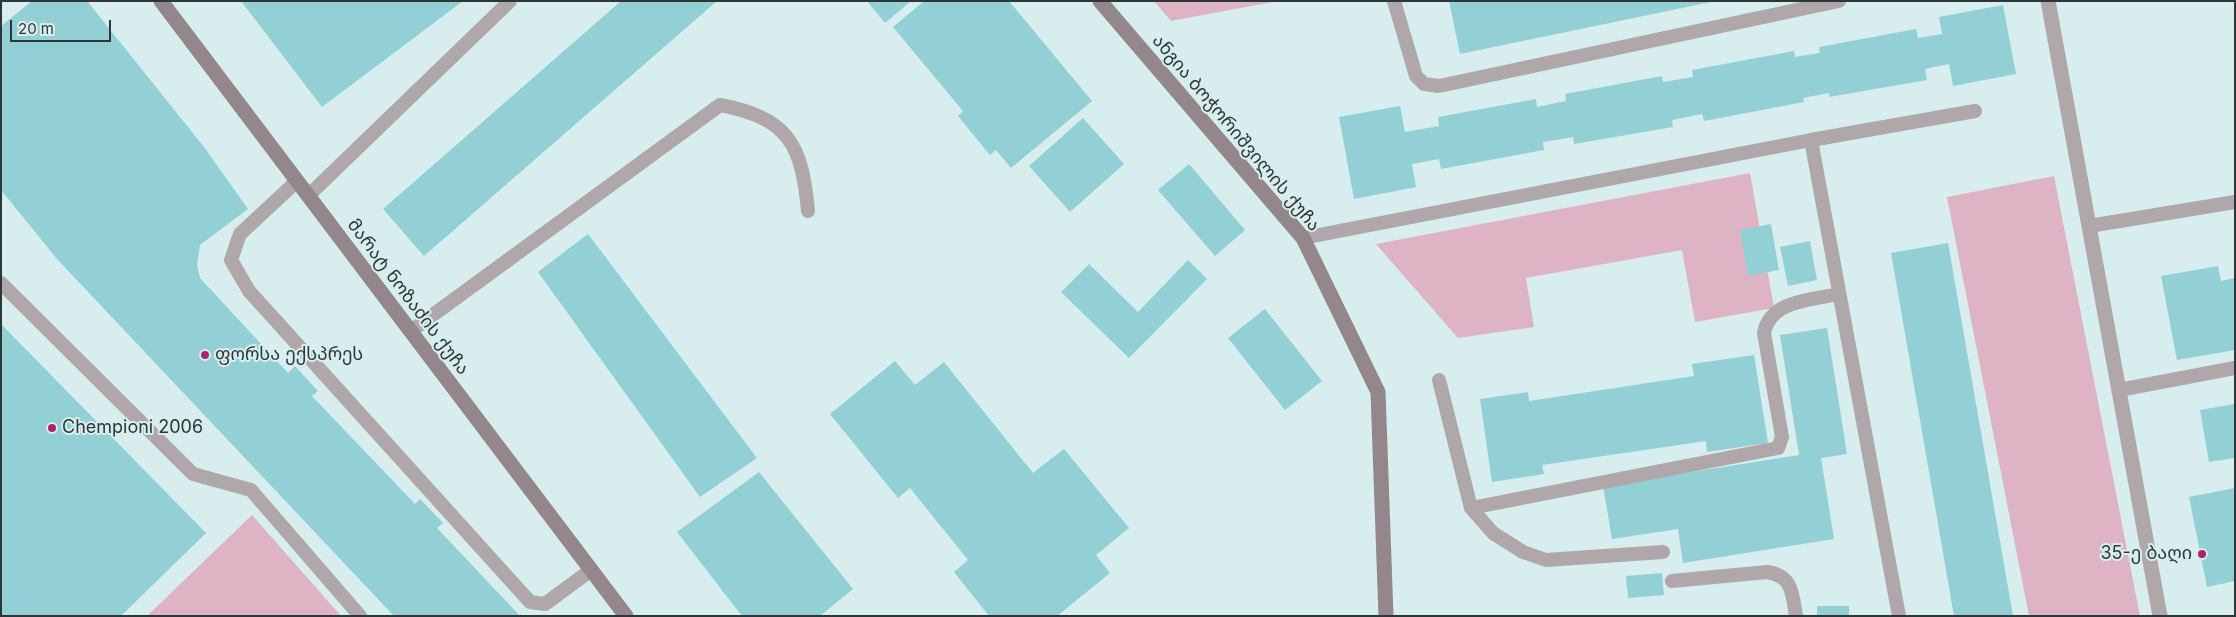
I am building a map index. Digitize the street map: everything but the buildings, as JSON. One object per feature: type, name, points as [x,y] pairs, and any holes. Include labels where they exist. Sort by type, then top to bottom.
[{"type":"street","name":"მარატ ნოზაძის ქუჩა","points":[[161,1],[626,616]]},
{"type":"street","name":"ანგია ბოჭორიშვილის ქუჩა","points":[[1100,1],[1303,238],[1378,392],[1386,616]]},
{"type":"street","points":[[2048,1],[2160,616]]},
{"type":"lane","points":[[308,196],[510,1]]},
{"type":"lane","points":[[1394,1],[1416,76],[1424,84],[1439,86],[1839,1]]},
{"type":"lane","points":[[411,331],[720,105],[746,110],[772,124],[790,139],[801,162],[808,211]]},
{"type":"lane","points":[[1303,238],[1811,140],[1975,111]]},
{"type":"lane","points":[[1811,140],[1898,616]]},
{"type":"lane","points":[[296,181],[240,234],[231,260],[249,291],[530,602],[546,604],[591,570]]},
{"type":"lane","points":[[2089,226],[2235,202]]},
{"type":"lane","points":[[1,283],[193,474],[250,490],[360,616]]},
{"type":"lane","points":[[1472,508],[1778,448],[1782,437],[1764,333],[1766,325],[1770,316],[1783,306],[1839,294]]},
{"type":"lane","points":[[2119,390],[2235,368]]},
{"type":"lane","points":[[1439,380],[1472,508],[1493,532],[1523,552],[1546,560],[1663,552]]},
{"type":"lane","points":[[1672,581],[1767,572],[1778,573],[1786,579],[1791,588],[1796,616]]},
{"type":"shaded area","points":[[1154,1],[1278,1],[1171,21]]},
{"type":"shaded area","points":[[1750,173],[1774,308],[1695,322],[1682,250],[1526,278],[1534,327],[1458,338],[1376,244]]},
{"type":"shaded area","points":[[2054,176],[2140,616],[2029,616],[1947,197]]},
{"type":"shaded area","points":[[252,515],[341,616],[147,616]]},
{"type":"place","name":"ფორსა ექსპრეს","points":[[205,355]]},
{"type":"place","name":"Chempioni 2006","points":[[52,428]]},
{"type":"place","name":"35-ე ბაღი","points":[[2202,554]]}]
